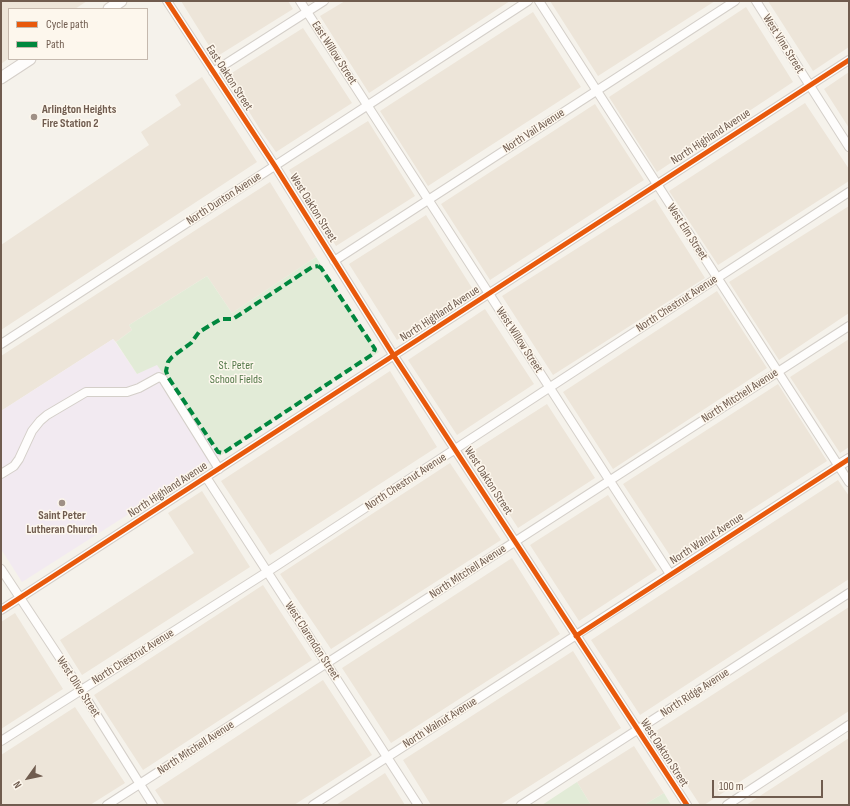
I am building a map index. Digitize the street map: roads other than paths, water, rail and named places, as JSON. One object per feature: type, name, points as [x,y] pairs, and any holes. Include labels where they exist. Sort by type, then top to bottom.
[{"type":"main road","points":[[110,8],[121,1]]},
{"type":"main road","points":[[1,78],[28,60]]},
{"type":"street","name":"East Oakton Street","points":[[167,1],[275,166]]},
{"type":"street","name":"East Willow Street","points":[[300,1],[367,106]]},
{"type":"street","points":[[213,72],[324,1]]},
{"type":"street","name":"North Dunton Avenue","points":[[1,344],[528,1]]},
{"type":"street","name":"West Elm Street","points":[[539,1],[849,482]]},
{"type":"street","name":"North Vail Avenue","points":[[334,261],[734,1]]},
{"type":"street","name":"West Vine Street","points":[[756,1],[849,147]]},
{"type":"street","name":"North Highland Avenue","points":[[1,610],[849,60]]},
{"type":"street","name":"West Willow Street","points":[[367,106],[611,480],[670,574]]},
{"type":"street","name":"West Oakton Street","points":[[275,166],[394,356],[687,805]]},
{"type":"street","name":"North Chestnut Avenue","points":[[1,741],[267,572],[849,192]]},
{"type":"street","name":"North Mitchell Avenue","points":[[107,805],[849,326]]},
{"type":"street","points":[[1,474],[14,466],[19,459],[32,431],[47,415],[86,392],[127,392],[139,388],[159,377],[163,379],[219,468]]},
{"type":"street","name":"North Walnut Avenue","points":[[313,805],[849,459]]},
{"type":"street","name":"West Clarendon Street","points":[[206,477],[418,805]]},
{"type":"street","name":"West Olive Street","points":[[1,569],[81,690],[153,805]]},
{"type":"street","name":"North Ridge Avenue","points":[[521,805],[849,593]]},
{"type":"street","points":[[727,805],[849,725]]},
{"type":"place","name":"Arlington Heights Fire Station 2","points":[[34,117]]},
{"type":"place","name":"Saint Peter Lutheran Church","points":[[62,503]]},
{"type":"park label","name":"St. Peter School Fields","points":[[236,373]]}]
